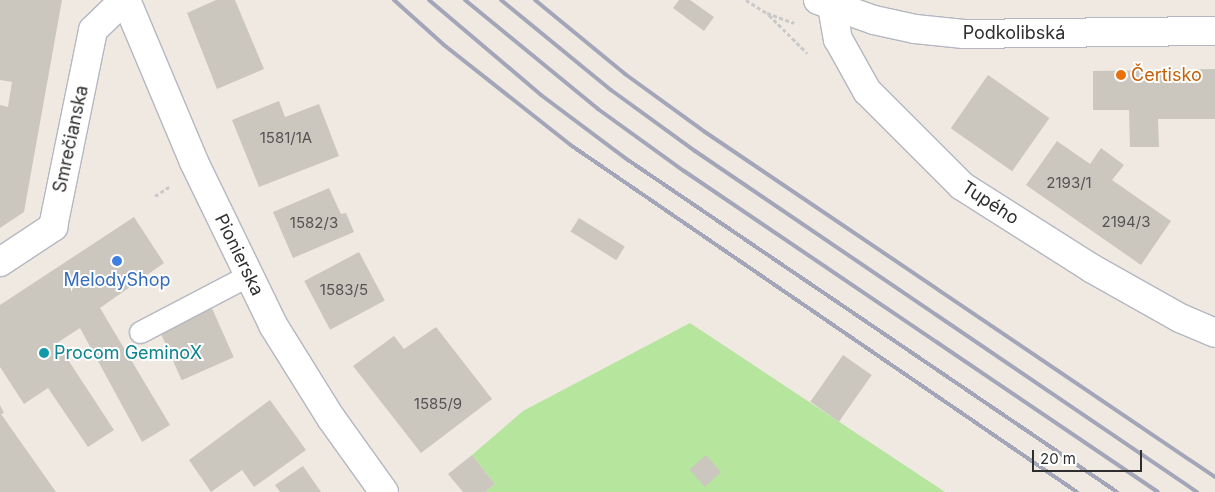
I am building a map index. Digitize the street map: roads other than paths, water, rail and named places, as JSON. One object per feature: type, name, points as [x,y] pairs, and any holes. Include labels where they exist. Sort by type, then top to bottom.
[{"type":"street","name":"Smrečianska","points":[[0,262],[53,227],[93,30],[125,0]]},
{"type":"street","name":"Pionierska","points":[[125,0],[194,162],[273,325],[301,372],[384,492]]},
{"type":"street","name":"Podkolibská","points":[[825,3],[915,29],[964,34],[1215,31]]},
{"type":"street","name":"Tupého","points":[[825,3],[838,39],[867,91],[962,186],[1091,268],[1180,318],[1215,333]]},
{"type":"lane","points":[[140,332],[249,275]]},
{"type":"railway","points":[[394,0],[444,45],[572,146],[1077,492]]},
{"type":"railway","points":[[429,0],[541,95],[628,160],[1117,492]]},
{"type":"railway","points":[[465,0],[598,109],[684,171],[1158,492]]},
{"type":"railway","points":[[501,0],[611,90],[695,151],[1197,492]]},
{"type":"railway","points":[[535,0],[625,74],[705,132],[1215,477]]},
{"type":"place","name":"Čertisko","points":[[1121,75]]},
{"type":"place","name":"MelodyShop","points":[[117,261]]},
{"type":"place","name":"Procom GeminoX","points":[[44,353]]}]
